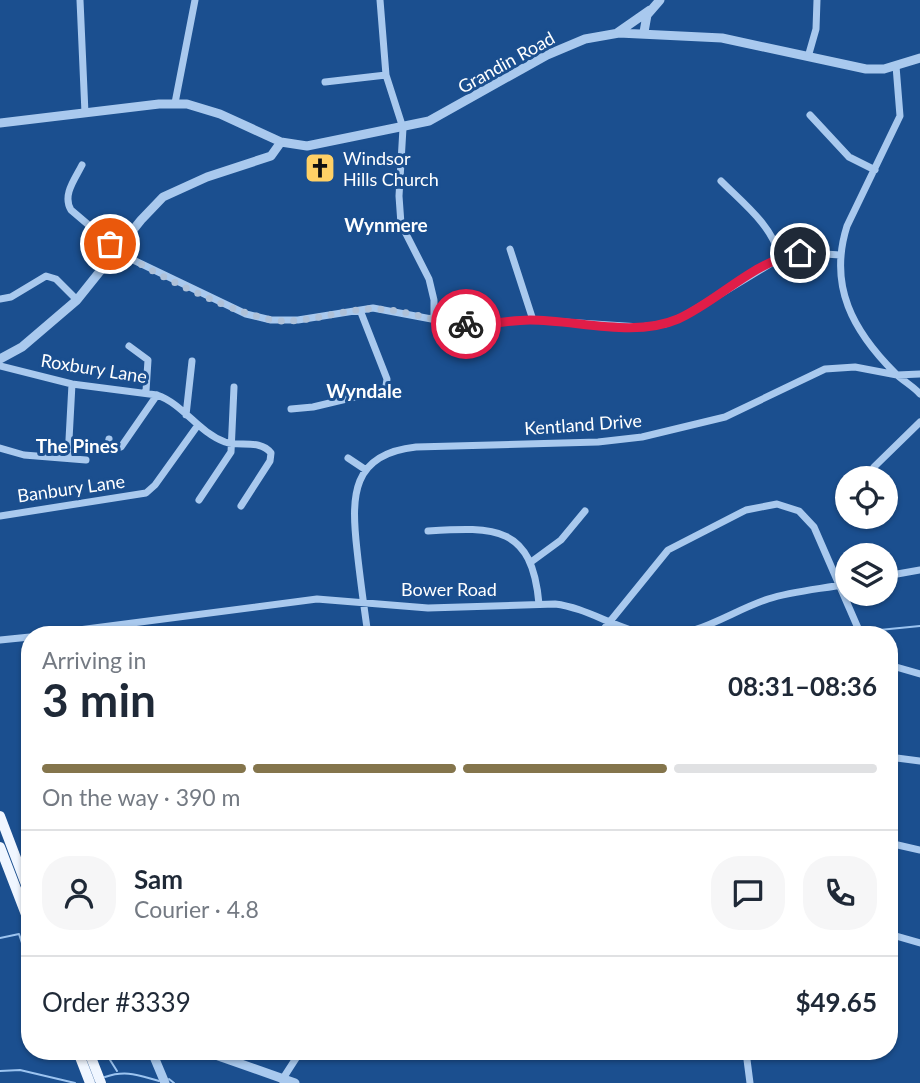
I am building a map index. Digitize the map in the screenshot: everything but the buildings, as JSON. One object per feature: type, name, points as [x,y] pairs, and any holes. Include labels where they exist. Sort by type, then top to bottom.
[{"type":"main road","points":[[0,816],[21,871]]},
{"type":"main road","points":[[0,847],[21,902]]},
{"type":"main road","points":[[81,1060],[90,1083]]},
{"type":"main road","points":[[92,1060],[101,1083]]},
{"type":"street","points":[[80,0],[85,113]]},
{"type":"street","points":[[175,103],[195,0]]},
{"type":"street","points":[[380,0],[386,75],[403,128],[400,217],[415,257],[429,279],[435,300],[434,320]]},
{"type":"street","points":[[616,33],[660,0]]},
{"type":"street","points":[[808,57],[816,29],[817,0]]},
{"type":"street","points":[[644,32],[650,10]]},
{"type":"street","name":"Grandin Road","points":[[312,145],[403,128],[440,117],[547,55],[585,39],[616,33],[644,32],[722,38],[866,69],[896,66],[920,58]]},
{"type":"street","points":[[896,66],[900,116],[847,226],[840,255],[841,290],[847,310],[859,331],[897,375],[920,394]]},
{"type":"street","points":[[325,82],[386,75]]},
{"type":"street","points":[[0,123],[175,103],[220,114],[281,142],[312,145]]},
{"type":"street","points":[[810,114],[849,156],[875,170]]},
{"type":"street","points":[[268,158],[276,152],[281,142]]},
{"type":"street","points":[[0,359],[22,347],[77,300],[141,220],[163,197],[207,177],[312,145]]},
{"type":"street","points":[[82,165],[69,191],[69,207],[118,251],[246,314],[271,320],[298,320],[373,308],[472,325],[533,320],[640,327],[665,324],[684,316],[780,258],[810,253],[840,255]]},
{"type":"street","points":[[721,181],[765,226],[780,258]]},
{"type":"street","points":[[510,249],[533,320]]},
{"type":"street","points":[[0,299],[11,298],[46,276],[55,279],[77,300]]},
{"type":"street","points":[[291,409],[313,407],[380,391],[386,386],[387,379],[359,310]]},
{"type":"street","points":[[129,346],[148,360],[146,391]]},
{"type":"street","points":[[186,415],[192,361]]},
{"type":"street","name":"Roxbury Lane","points":[[0,366],[72,384],[146,391],[157,395],[198,425],[233,444],[260,445],[271,453],[270,461],[241,506]]},
{"type":"street","name":"Kentland Drive","points":[[366,470],[378,459],[404,449],[598,442],[658,434],[745,409],[825,369],[855,367],[897,375],[920,374]]},
{"type":"street","points":[[68,458],[72,384]]},
{"type":"street","points":[[199,500],[228,458],[233,444],[230,434],[234,387]]},
{"type":"street","points":[[108,439],[112,450],[121,447],[157,395]]},
{"type":"street","points":[[875,466],[920,422]]},
{"type":"street","name":"Banbury Lane","points":[[0,516],[146,493],[155,485],[198,425]]},
{"type":"street","points":[[0,448],[24,454],[86,460]]},
{"type":"street","points":[[348,458],[366,470],[354,494],[352,512],[367,626]]},
{"type":"street","points":[[607,626],[668,550],[746,510],[767,504],[786,506],[807,518],[835,569]]},
{"type":"street","points":[[531,562],[561,540],[585,511]]},
{"type":"street","points":[[428,531],[471,528],[496,532],[517,543],[531,562],[539,604]]},
{"type":"street","points":[[898,574],[920,570]]},
{"type":"street","name":"Bower Road","points":[[698,626],[770,598],[835,586]]},
{"type":"street","name":"Bower Road","points":[[107,626],[332,598],[437,608],[539,604],[573,607],[622,626]]},
{"type":"street","points":[[851,606],[858,626]]},
{"type":"street","points":[[0,640],[21,638]]},
{"type":"street","points":[[898,668],[920,674]]},
{"type":"street","points":[[898,758],[920,761]]},
{"type":"street","points":[[898,845],[920,850]]},
{"type":"street","points":[[898,937],[920,943]]},
{"type":"street","points":[[155,1060],[165,1083]]},
{"type":"street","points":[[228,1060],[295,1083]]},
{"type":"street","points":[[282,1080],[295,1060]]},
{"type":"street","points":[[747,1060],[750,1083]]},
{"type":"waterway","points":[[898,628],[920,626]]},
{"type":"waterway","points":[[0,938],[19,934],[21,940]]},
{"type":"waterway","points":[[110,1060],[117,1071]]},
{"type":"waterway","points":[[0,1071],[20,1070],[75,1083]]},
{"type":"waterway","points":[[105,1077],[126,1074],[159,1081]]},
{"type":"waterway","points":[[169,1079],[174,1083]]},
{"type":"way so far","points":[[110,244],[125,256],[246,314],[271,320],[298,320],[373,308],[466,324]]},
{"type":"place","name":"Windsor Hills Church","points":[[320,168]]},
{"type":"district","name":"Wynmere","points":[[386,224]]},
{"type":"district","name":"Wyndale","points":[[364,390]]},
{"type":"district","name":"The Pines","points":[[77,445]]},
{"type":"route","points":[[466,324],[520,320],[640,327],[665,324],[684,316],[769,262],[800,253]]}]
